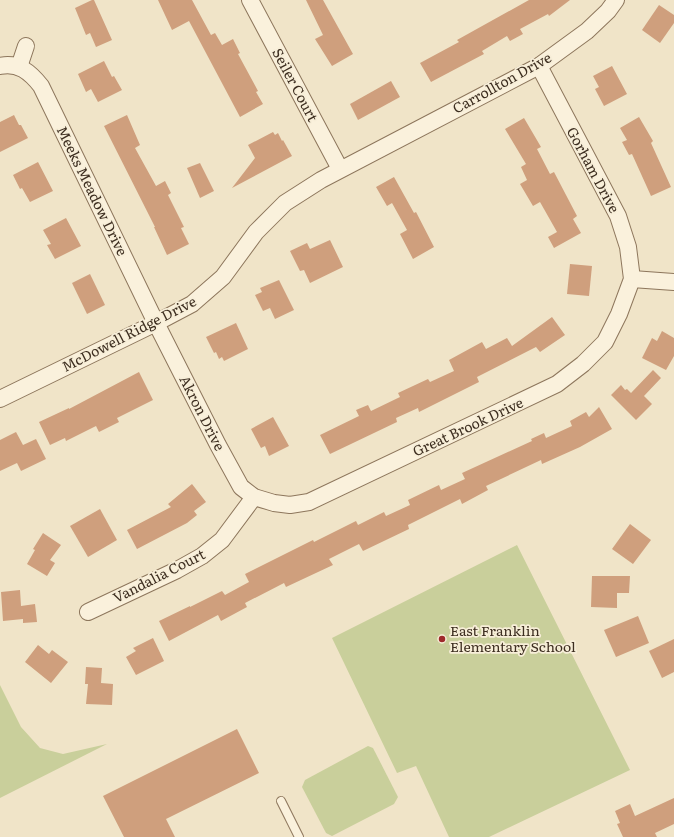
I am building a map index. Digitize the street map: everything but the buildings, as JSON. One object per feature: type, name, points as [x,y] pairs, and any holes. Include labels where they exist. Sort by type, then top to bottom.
[{"type":"street","name":"Seiler Court","points":[[250,0],[340,169]]},
{"type":"street","name":"Carrollton Drive","points":[[440,117],[538,66],[587,31],[608,11],[616,0]]},
{"type":"street","points":[[0,66],[5,65],[19,67],[26,46]]},
{"type":"street","name":"Gorham Drive","points":[[538,66],[618,216],[628,247],[632,279]]},
{"type":"street","name":"Meeks Meadow Drive","points":[[19,67],[32,74],[41,86],[156,323]]},
{"type":"street","name":"McDowell Ridge Drive","points":[[0,399],[192,304],[209,291],[223,277],[256,232],[285,203],[340,169],[440,117]]},
{"type":"street","points":[[632,279],[674,282]]},
{"type":"street","name":"Great Brook Drive","points":[[254,497],[274,503],[290,505],[309,502],[557,384],[583,364],[605,342],[619,314],[632,279]]},
{"type":"street","name":"Akron Drive","points":[[156,323],[230,469],[241,487],[254,497]]},
{"type":"street","name":"Vandalia Court","points":[[88,612],[177,570],[202,556],[222,540],[254,497]]},
{"type":"lane","points":[[281,801],[299,837]]},
{"type":"green space","points":[[517,545],[630,770],[489,837],[449,837],[416,766],[397,773],[332,638]]},
{"type":"green space","points":[[0,685],[21,727],[40,748],[63,754],[107,744],[0,798]]},
{"type":"green space","points":[[368,746],[373,748],[398,797],[394,804],[332,836],[326,833],[302,787],[305,780]]},
{"type":"place","name":"East Franklin Elementary School","points":[[442,639]]}]
